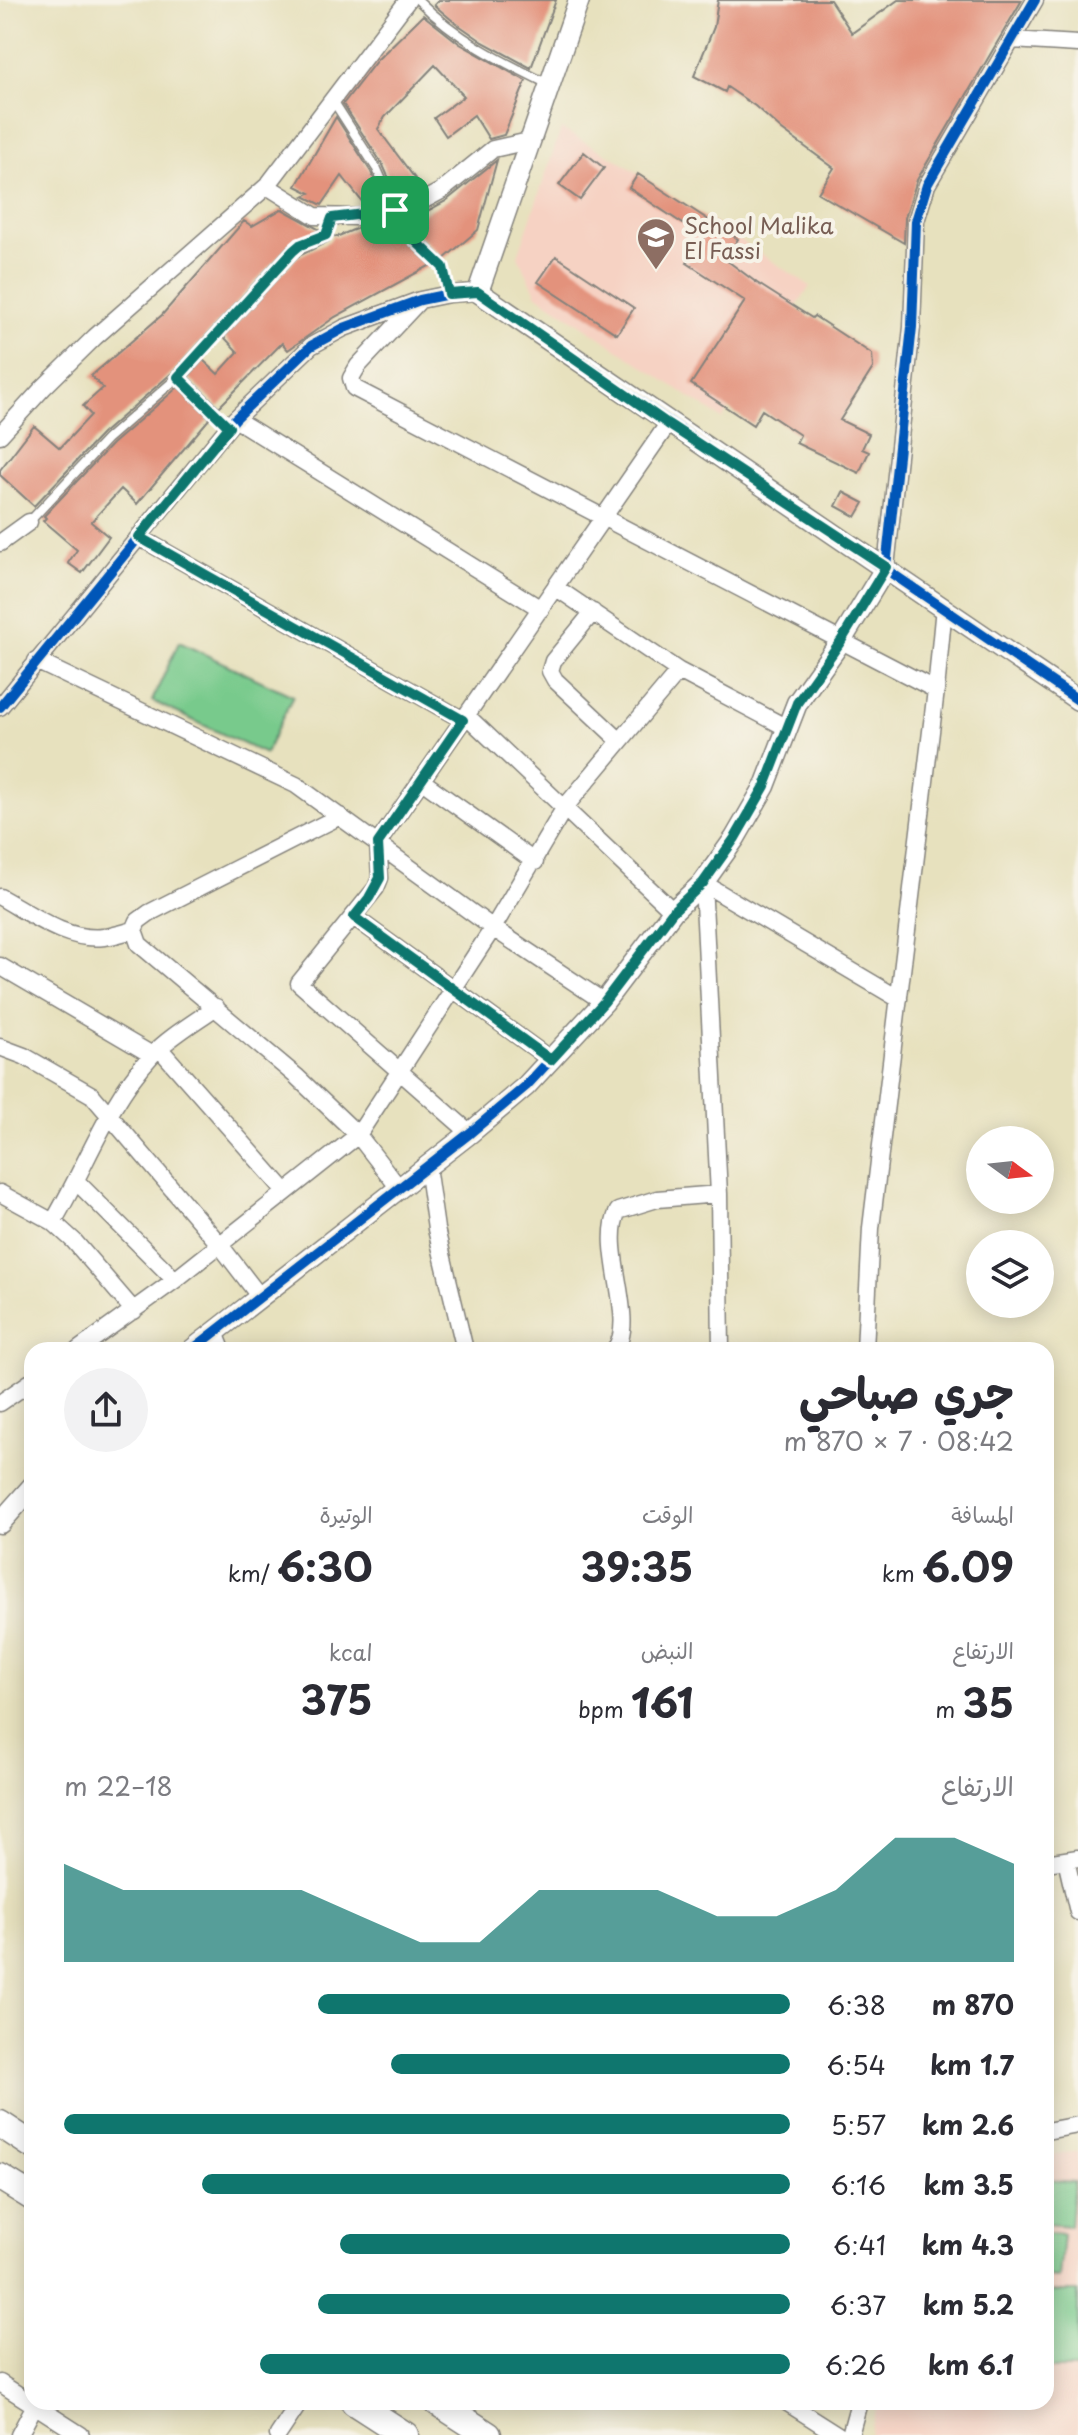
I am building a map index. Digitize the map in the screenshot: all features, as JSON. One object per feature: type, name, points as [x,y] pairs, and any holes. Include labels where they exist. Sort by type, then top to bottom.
[{"type":"main road","points":[[0,2124],[24,2140]]},
{"type":"main road","points":[[0,2177],[24,2192]]},
{"type":"main road","points":[[366,2410],[405,2435]]},
{"type":"main road","points":[[449,2410],[488,2435]]},
{"type":"street","points":[[0,435],[95,337],[267,186],[408,0]]},
{"type":"street","points":[[478,292],[579,0]]},
{"type":"street","points":[[218,1341],[260,1297],[526,1086],[604,1002],[673,911],[703,883],[752,812],[797,703],[841,641],[886,567],[912,327],[916,221],[920,203],[927,185],[1035,0]]},
{"type":"street","points":[[1012,40],[1078,44]]},
{"type":"street","points":[[267,186],[315,216],[332,218],[395,210],[415,205],[441,191],[493,149],[529,141]]},
{"type":"street","points":[[0,707],[232,423],[311,346],[344,328],[420,300],[478,292],[1078,700]]},
{"type":"street","points":[[420,300],[358,366],[351,378],[354,388],[936,690]]},
{"type":"street","points":[[232,423],[541,609]]},
{"type":"street","points":[[470,1133],[299,983],[369,898],[380,878],[378,843],[668,424]]},
{"type":"street","points":[[0,543],[29,522]]},
{"type":"street","points":[[139,537],[465,718],[565,807],[673,911]]},
{"type":"street","points":[[555,587],[679,671],[787,728]]},
{"type":"street","points":[[865,1342],[871,1228],[944,607]]},
{"type":"street","points":[[593,612],[553,661],[550,671],[555,680],[620,741]]},
{"type":"street","points":[[36,661],[296,785],[493,928],[604,1002]]},
{"type":"street","points":[[89,1342],[175,1280],[358,1135],[535,862],[565,807],[679,671]]},
{"type":"street","points":[[422,781],[535,862]]},
{"type":"street","points":[[340,816],[149,913],[138,921],[134,930],[139,944],[296,1076],[358,1135],[399,1188]]},
{"type":"street","points":[[703,883],[899,999]]},
{"type":"street","points":[[703,883],[719,1194],[721,1342]]},
{"type":"street","points":[[0,897],[58,929],[85,937],[103,938],[134,930]]},
{"type":"street","points":[[354,917],[551,1060]]},
{"type":"street","points":[[0,966],[156,1052],[286,1192]]},
{"type":"street","points":[[53,1222],[77,1182],[109,1113],[156,1052],[216,1007]]},
{"type":"street","points":[[0,1047],[24,1056],[92,1095],[220,1245],[260,1297]]},
{"type":"street","points":[[427,1166],[436,1229],[463,1342]]},
{"type":"street","points":[[77,1182],[175,1280]]},
{"type":"street","points":[[0,1193],[53,1222],[74,1241],[134,1311]]},
{"type":"street","points":[[618,1342],[622,1320],[613,1242],[613,1225],[618,1211],[657,1199],[719,1194]]},
{"type":"street","points":[[0,1403],[24,1386]]},
{"type":"street","points":[[0,1523],[24,1497]]},
{"type":"street","points":[[1072,1859],[1078,1912]]},
{"type":"street","points":[[1054,2130],[1078,2125]]},
{"type":"street","points":[[0,2383],[24,2398]]},
{"type":"street","points":[[19,2435],[32,2410]]},
{"type":"street","points":[[43,2410],[81,2435]]},
{"type":"street","points":[[278,2435],[295,2410]]},
{"type":"street","points":[[799,2410],[838,2435]]},
{"type":"street","points":[[850,2435],[857,2410]]},
{"type":"lane","points":[[418,0],[475,48],[549,85]]},
{"type":"lane","points":[[332,98],[377,169],[404,230],[443,267],[449,294]]},
{"type":"lane","points":[[29,522],[107,439],[178,377],[293,251],[326,235],[332,218]]},
{"type":"lane","points":[[178,377],[232,423]]},
{"type":"shaded area","name":"School Malika El Fassi","points":[[561,129],[618,160],[690,208],[686,215],[714,223],[810,286],[722,419],[537,295],[518,256]]},
{"type":"shaded area","points":[[1078,2151],[1078,2435],[870,2435],[876,2410],[1054,2410],[1054,2156]]},
{"type":"green space","points":[[179,642],[293,696],[265,754],[152,701]]},
{"type":"green space","points":[[1054,2181],[1074,2182],[1070,2226],[1054,2225]]},
{"type":"green space","points":[[1054,2233],[1063,2234],[1059,2278],[1054,2278]]},
{"type":"green space","points":[[1054,2292],[1078,2292],[1078,2369],[1054,2369]]},
{"type":"building","points":[[439,0],[556,0],[531,68],[483,42],[453,21],[434,5]]},
{"type":"building","points":[[718,0],[830,0],[852,33],[898,0],[1022,0],[917,180],[905,218],[904,243],[818,193],[834,168],[727,87],[725,92],[694,76],[714,27]]},
{"type":"building","points":[[423,15],[460,44],[526,81],[504,135],[489,139],[474,115],[446,136],[434,118],[464,96],[435,65],[385,117],[378,129],[422,188],[396,195],[383,165],[343,104],[377,60]]},
{"type":"building","points":[[336,117],[371,172],[383,199],[364,204],[342,176],[322,205],[304,196],[310,193],[296,186]]},
{"type":"building","points":[[584,152],[604,168],[580,200],[559,185]]},
{"type":"building","points":[[497,160],[478,230],[444,259],[410,226],[407,218],[420,215],[446,201]]},
{"type":"building","points":[[638,174],[738,239],[725,259],[757,283],[872,354],[873,368],[840,420],[869,434],[862,449],[869,452],[859,473],[796,443],[800,435],[762,410],[753,425],[691,384],[745,301],[687,263],[704,238],[629,188]]},
{"type":"building","points":[[282,209],[320,230],[288,246],[173,372],[102,434],[34,506],[0,475],[0,470],[34,426],[60,448],[91,415],[83,406],[103,388],[91,376],[162,315],[244,221],[252,226]]},
{"type":"building","points":[[393,222],[399,235],[431,265],[335,317],[288,350],[282,343],[219,407],[188,377],[203,360],[218,374],[238,352],[224,337],[297,257],[329,241],[333,235],[336,237],[358,228],[370,239]]},
{"type":"building","points":[[556,256],[634,308],[617,334],[538,282]]},
{"type":"building","points":[[178,387],[210,418],[137,504],[121,489],[91,522],[109,537],[82,573],[68,563],[77,550],[43,521],[44,516],[112,444]]},
{"type":"building","points":[[843,492],[864,503],[856,517],[836,506]]},
{"type":"cycle path","points":[[202,1342],[526,1086],[604,1002],[673,911],[703,883],[752,812],[797,703],[841,641],[886,567],[912,327],[916,221],[927,185],[1035,0]]},
{"type":"cycle path","points":[[0,707],[235,419],[311,346],[344,328],[420,300],[478,292],[1078,700]]},
{"type":"place","name":"School Malika El Fassi","points":[[656,271]]},
{"type":"route","points":[[395,210],[404,230],[443,267],[449,294],[478,292],[668,424],[886,567],[828,661],[797,703],[765,786],[735,838],[703,883],[673,911],[604,1002],[551,1060],[354,917],[380,878],[378,843],[463,720],[139,537],[229,427],[178,377],[293,251],[326,235],[332,218],[395,210]]}]
